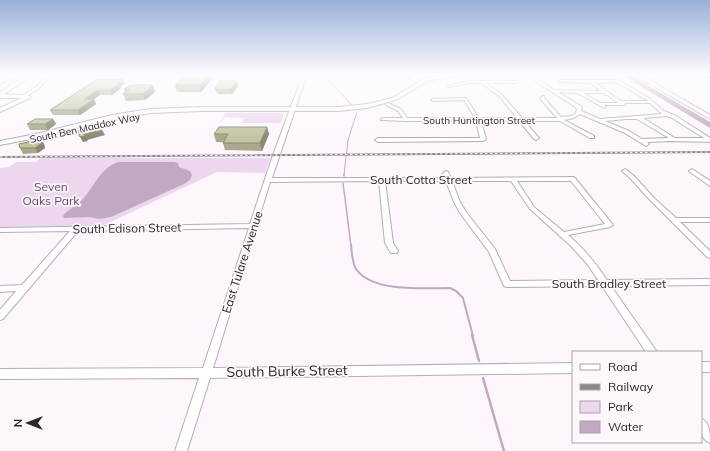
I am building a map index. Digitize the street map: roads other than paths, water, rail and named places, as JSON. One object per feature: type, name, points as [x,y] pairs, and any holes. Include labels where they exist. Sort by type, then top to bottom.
[{"type":"highway","points":[[0,95],[6,97],[24,98]]},
{"type":"highway","points":[[0,100],[24,98]]},
{"type":"main road","name":"South Ben Maddox Way","points":[[0,144],[116,119],[152,113],[338,109],[366,107],[386,102],[402,95]]},
{"type":"main road","name":"South Ben Maddox Way","points":[[0,144],[112,116],[146,111],[196,109],[351,110],[388,104],[401,99],[405,95]]},
{"type":"main road","points":[[672,95],[710,117]]},
{"type":"main road","points":[[0,109],[24,98]]},
{"type":"main road","points":[[0,109],[24,98]]},
{"type":"main road","points":[[152,113],[196,109]]},
{"type":"street","points":[[24,98],[28,95]]},
{"type":"street","points":[[24,98],[29,95]]},
{"type":"street","name":"East Tulare Avenue","points":[[181,451],[253,226],[297,95]]},
{"type":"street","points":[[500,95],[536,138]]},
{"type":"street","points":[[560,95],[579,107],[578,114],[601,120],[635,136],[644,142],[674,139],[710,140]]},
{"type":"street","points":[[584,95],[604,107]]},
{"type":"street","points":[[609,95],[622,103]]},
{"type":"street","points":[[642,95],[668,114],[710,140]]},
{"type":"street","points":[[543,97],[542,98],[555,114],[561,119],[592,137]]},
{"type":"street","points":[[378,140],[483,139],[478,120],[465,99],[433,100]]},
{"type":"street","points":[[598,104],[650,102]]},
{"type":"street","points":[[388,104],[401,110],[404,113],[406,120]]},
{"type":"street","name":"South Huntington Street","points":[[383,119],[561,119],[578,114]]},
{"type":"street","points":[[601,120],[652,117],[668,114]]},
{"type":"street","points":[[638,118],[652,127],[664,131],[674,139]]},
{"type":"street","points":[[625,171],[632,176],[644,190],[710,254]]},
{"type":"street","points":[[692,171],[710,184]]},
{"type":"street","name":"South Cotta Street","points":[[268,180],[382,180],[447,176],[513,179],[573,179],[610,225],[563,234]]},
{"type":"street","name":"South Bradley Street","points":[[447,176],[460,208],[492,251],[507,284],[710,282]]},
{"type":"street","points":[[513,179],[532,208],[563,234],[584,255],[606,283],[651,351]]},
{"type":"street","points":[[382,180],[389,243],[394,251]]},
{"type":"street","points":[[674,220],[710,220]]},
{"type":"street","name":"South Edison Street","points":[[0,230],[253,226]]},
{"type":"street","points":[[0,316],[77,228]]},
{"type":"street","points":[[0,288],[24,288]]},
{"type":"street","name":"South Burke Street","points":[[0,374],[572,368]]},
{"type":"street","points":[[702,425],[710,437]]},
{"type":"water","points":[[655,95],[664,95],[710,122],[710,128]]},
{"type":"water","points":[[118,162],[174,162],[178,163],[179,167],[190,171],[192,175],[190,180],[184,184],[111,217],[99,219],[89,217],[64,218],[63,216],[65,213],[82,200],[102,173]]},
{"type":"waterway","points":[[342,95],[353,106]]},
{"type":"waterway","points":[[344,175],[348,140],[357,112]]},
{"type":"waterway","points":[[343,183],[351,246]]},
{"type":"waterway","points":[[351,245],[356,269],[364,277],[374,282],[400,288],[450,288],[456,291],[463,298],[473,336]]},
{"type":"waterway","points":[[472,335],[479,361]]},
{"type":"waterway","points":[[483,378],[504,451]]},
{"type":"railway","points":[[0,157],[710,152]]},
{"type":"park label","name":"Seven Oaks Park","points":[[51,193]]}]
